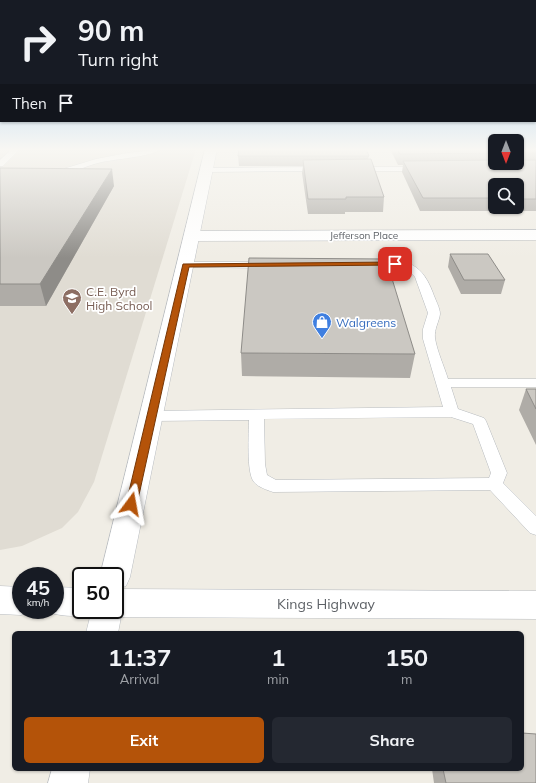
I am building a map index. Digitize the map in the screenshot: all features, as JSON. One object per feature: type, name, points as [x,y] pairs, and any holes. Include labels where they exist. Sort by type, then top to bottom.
[{"type":"main road","points":[[117,567],[203,186]]},
{"type":"main road","name":"Jefferson Place","points":[[192,236],[536,235]]},
{"type":"main road","points":[[0,600],[12,601]]},
{"type":"main road","name":"Kings Highway","points":[[124,603],[536,605]]},
{"type":"main road","points":[[103,631],[106,619]]},
{"type":"main road","points":[[68,783],[71,771]]},
{"type":"lane","points":[[356,264],[395,264],[409,268],[419,274],[434,313],[428,329],[429,339],[452,412]]},
{"type":"lane","points":[[186,265],[278,265]]},
{"type":"lane","points":[[443,383],[536,382]]},
{"type":"lane","points":[[151,416],[452,412],[479,421],[499,473],[494,484]]},
{"type":"lane","points":[[256,414],[257,464],[260,478],[273,486],[494,484],[536,528]]},
{"type":"shaded area","name":"C.E. Byrd High School","points":[[0,186],[185,186],[94,482],[78,512],[62,528],[22,546],[0,550]]},
{"type":"building","points":[[0,186],[102,186],[40,284],[0,284]]},
{"type":"building","points":[[306,186],[380,186],[384,197],[346,197],[346,199],[308,199]]},
{"type":"building","points":[[416,186],[488,186],[488,198],[423,198]]},
{"type":"building","points":[[524,186],[536,186],[536,199],[524,199]]},
{"type":"building","points":[[450,254],[488,254],[505,280],[464,280]]},
{"type":"building","name":"Walgreens","points":[[249,258],[386,259],[415,354],[241,353]]},
{"type":"building","points":[[526,389],[536,389],[536,409]]},
{"type":"building","points":[[524,733],[536,734],[536,783],[446,783],[443,771],[524,771]]},
{"type":"place","name":"C.E. Byrd High School","points":[[72,315]]},
{"type":"place","name":"Walgreens","points":[[322,339]]},
{"type":"route","points":[[131,504],[186,265],[395,264]]}]
